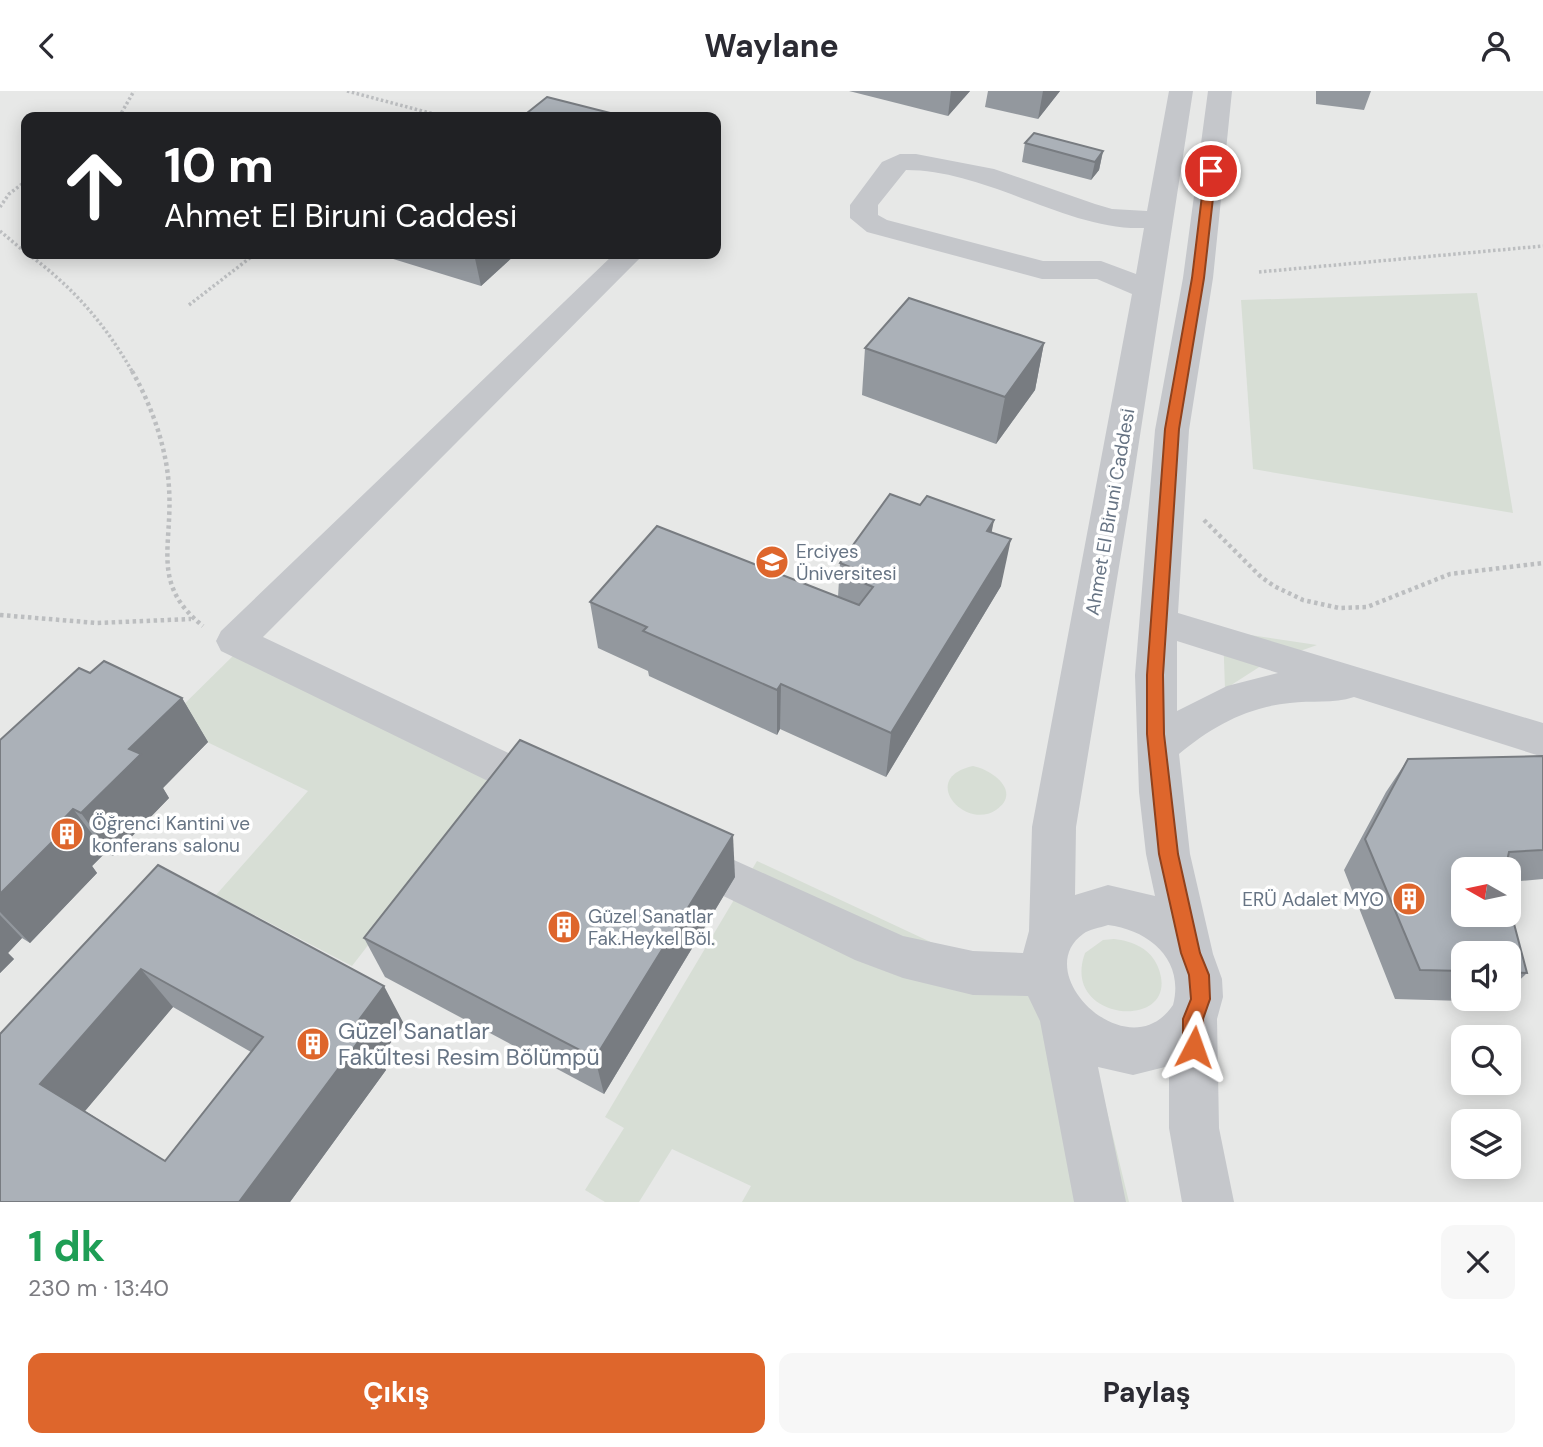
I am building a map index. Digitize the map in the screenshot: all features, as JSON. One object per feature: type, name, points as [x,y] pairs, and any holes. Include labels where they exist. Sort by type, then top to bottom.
[{"type":"street","name":"Ahmet El Biruni Caddesi","points":[[1047,954],[1054,827],[1149,290],[1181,91]]},
{"type":"street","points":[[1191,953],[1175,933],[1155,918],[1108,905],[1085,908],[1066,918],[1047,954],[1050,998],[1064,1019],[1084,1036],[1108,1047],[1134,1051],[1159,1047],[1180,1036],[1193,1019],[1200,999],[1199,975],[1191,953],[1168,854],[1157,749],[1155,675],[1172,429],[1198,278],[1220,91]]},
{"type":"street","points":[[1149,290],[1101,270],[1042,270],[877,226],[864,218],[864,205],[891,168],[900,162],[916,162],[994,177],[1111,217],[1160,219]]},
{"type":"street","points":[[575,804],[235,641],[625,259]]},
{"type":"street","points":[[1158,621],[1543,740]]},
{"type":"street","points":[[1157,749],[1180,728],[1207,710],[1238,697],[1269,689],[1338,686],[1373,689],[1410,698]]},
{"type":"street","points":[[651,840],[870,945],[903,957],[973,972],[1047,954]]},
{"type":"street","points":[[1064,1019],[1100,1202]]},
{"type":"street","points":[[1193,1019],[1194,1128],[1208,1202]]},
{"type":"path","points":[[122,112],[134,91]]},
{"type":"path","points":[[347,91],[421,112]]},
{"type":"path","points":[[0,207],[9,194],[21,185]]},
{"type":"path","points":[[0,231],[21,248]]},
{"type":"path","points":[[1259,272],[1543,246]]},
{"type":"path","points":[[0,615],[97,623],[192,618],[174,598],[167,580],[165,560],[171,503],[167,469],[146,402],[114,339],[93,311],[69,285],[35,259]]},
{"type":"path","points":[[189,306],[249,259]]},
{"type":"path","points":[[1166,499],[1181,505],[1208,523],[1261,577],[1288,594],[1321,605],[1367,607],[1450,574],[1543,563]]},
{"type":"shaded area","name":"Erciyes Üniversitesi","points":[[0,91],[1543,91],[1543,1202],[0,1202]]},
{"type":"shaded area","points":[[1477,293],[1513,513],[1253,469],[1241,300]]},
{"type":"shaded area","points":[[1223,631],[1317,645],[1264,664],[1225,689]]},
{"type":"shaded area","points":[[240,649],[505,768],[352,966],[216,895],[308,791],[166,722]]},
{"type":"shaded area","points":[[973,766],[996,777],[1005,789],[1003,803],[996,810],[984,815],[972,814],[961,808],[952,800],[948,791],[949,781],[957,772]]},
{"type":"shaded area","points":[[757,861],[1083,1013],[1129,1202],[742,1202],[751,1186],[672,1149],[639,1202],[605,1202],[585,1190],[624,1128],[605,1117]]},
{"type":"shaded area","points":[[1114,939],[1140,947],[1151,955],[1158,967],[1161,988],[1154,1002],[1139,1010],[1122,1011],[1104,1006],[1089,994],[1082,977],[1085,953],[1103,940]]},
{"type":"building","points":[[547,97],[606,112],[528,112]]},
{"type":"building","points":[[1034,133],[1103,151],[1095,162],[1025,143]]},
{"type":"building","points":[[909,298],[1044,343],[1005,397],[865,348]]},
{"type":"building","points":[[890,494],[920,505],[927,496],[994,520],[987,531],[1011,539],[891,733],[781,684],[777,690],[643,631],[647,627],[590,602],[657,526],[859,605],[873,587],[859,581],[865,573],[840,563]]},
{"type":"building","points":[[104,661],[182,698],[129,749],[141,754],[81,813],[73,809],[56,827],[63,831],[0,894],[0,740],[79,668],[90,673]]},
{"type":"building","name":"Güzel Sanatlar Fak.Heykel Böl.","points":[[520,740],[733,835],[595,1058],[364,938]]},
{"type":"building","name":"ERÜ Adalet MYO","points":[[1543,756],[1543,850],[1509,852],[1508,857],[1451,857],[1451,927],[1515,927],[1519,941],[1451,941],[1451,971],[1420,970],[1365,839],[1408,759]]},
{"type":"building","name":"Güzel Sanatlar Fakültesi Resim Bölümpü","points":[[158,865],[384,986],[353,1028],[364,1034],[239,1202],[0,1202],[0,1034]],"holes":[[[141,969],[263,1037],[165,1161],[40,1084]]]},
{"type":"building","name":"ERÜ Adalet MYO","points":[[1521,950],[1527,973],[1521,973]]},
{"type":"place","name":"Erciyes Üniversitesi","points":[[772,562]]},
{"type":"place","name":"Öğrenci Kantini ve konferans salonu","points":[[67,834]]},
{"type":"place","name":"ERÜ Adalet MYO","points":[[1409,899]]},
{"type":"place","name":"Güzel Sanatlar Fak.Heykel Böl.","points":[[564,927]]},
{"type":"place","name":"Güzel Sanatlar Fakültesi Resim Bölümpü","points":[[313,1044]]},
{"type":"route","points":[[1194,1047],[1193,1019],[1200,999],[1199,975],[1178,903],[1168,854],[1155,734],[1155,675],[1172,429],[1198,278],[1211,171]]}]
